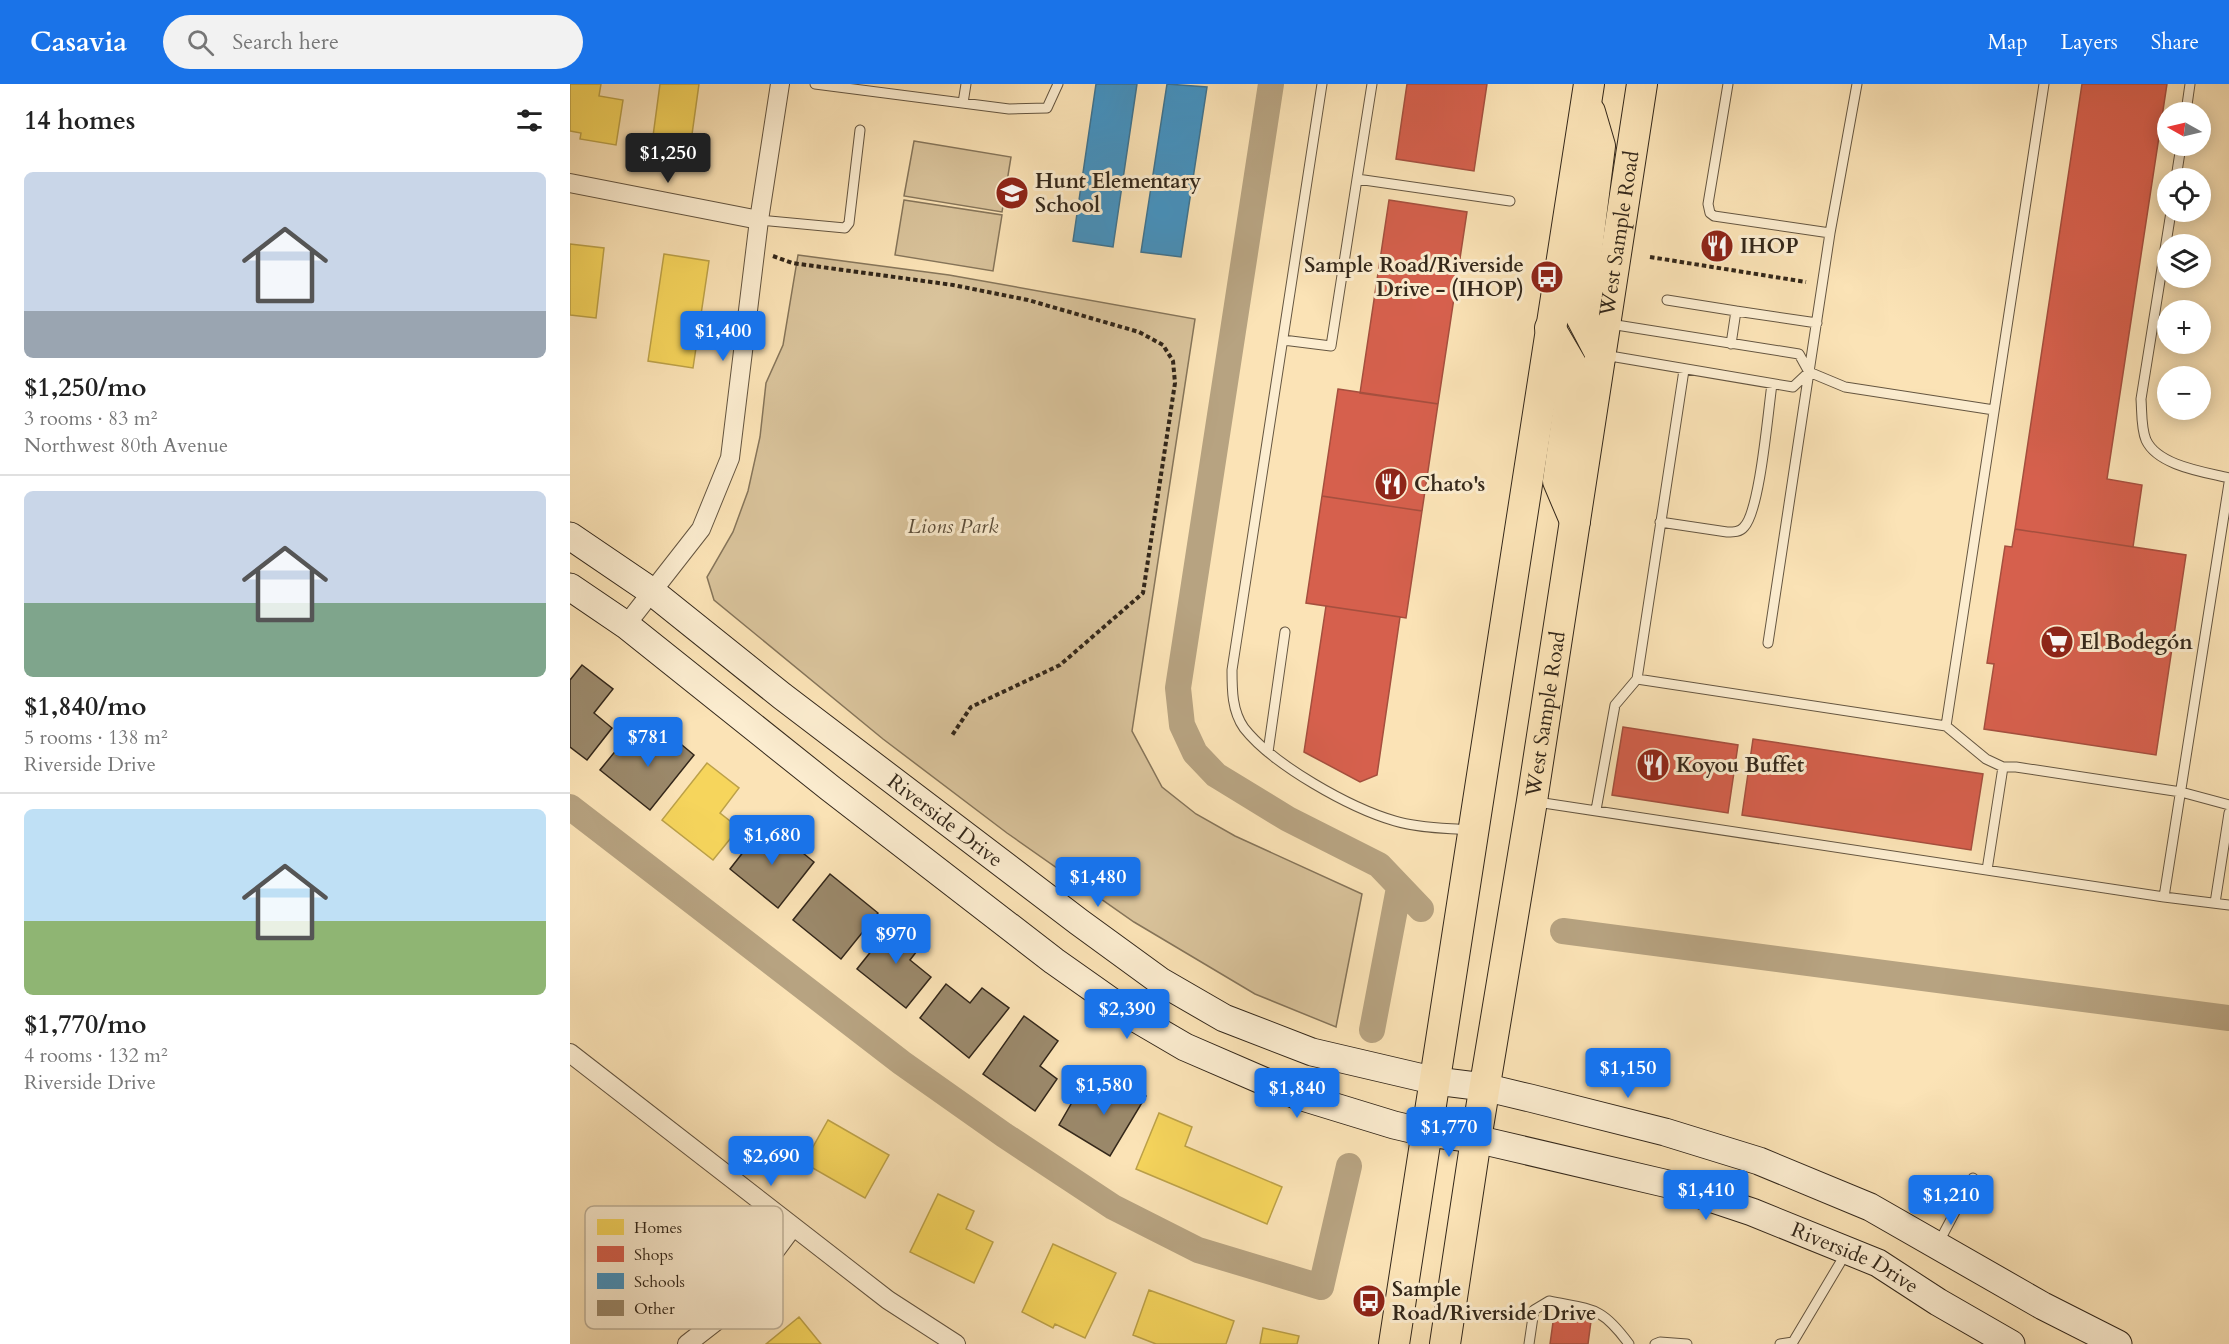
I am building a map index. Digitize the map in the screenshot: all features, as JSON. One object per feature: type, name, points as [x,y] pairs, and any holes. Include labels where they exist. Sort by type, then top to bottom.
[{"type":"main road","name":"West Sample Road","points":[[1445,1344],[1484,1087],[1532,801],[1642,84]]},
{"type":"main road","points":[[1394,1344],[1588,92]]},
{"type":"main road","points":[[1588,92],[1600,146],[1579,313],[1601,354]]},
{"type":"main road","points":[[1550,328],[1574,369],[1558,481],[1575,521]]},
{"type":"street","points":[[626,625],[700,529],[730,458],[759,220],[780,84]]},
{"type":"street","points":[[570,183],[759,220]]},
{"type":"street","name":"Riverside Drive","points":[[570,536],[651,591],[855,752],[1160,981],[1224,1018],[1312,1052],[1436,1081],[1484,1087],[1665,1132],[1759,1161],[1870,1207],[2043,1306],[2118,1344]]},
{"type":"street","name":"Riverside Drive","points":[[570,587],[626,625],[830,788],[1054,961],[1131,1016],[1185,1047],[1296,1095],[1428,1133],[1476,1139],[1668,1184],[1752,1212],[1878,1263],[1938,1302],[2011,1344]]},
{"type":"street","points":[[570,1053],[766,1206]]},
{"type":"street","points":[[783,1219],[888,1300],[956,1344]]},
{"type":"street","points":[[783,1240],[793,1227]]},
{"type":"street","points":[[687,1344],[706,1329]]},
{"type":"lane","points":[[815,84],[888,89],[1009,109],[1047,108],[1058,84]]},
{"type":"lane","points":[[963,103],[966,84]]},
{"type":"lane","points":[[1322,84],[1232,670],[1232,702],[1243,727],[1268,752],[1330,794],[1365,811],[1398,822],[1473,831]]},
{"type":"lane","points":[[1283,340],[1332,346],[1372,84]]},
{"type":"lane","points":[[1728,84],[1708,204],[1710,213],[1714,216],[1830,233]]},
{"type":"lane","points":[[1768,643],[1830,233],[1857,84]]},
{"type":"lane","points":[[1946,726],[2044,84]]},
{"type":"lane","points":[[2187,102],[2190,84]]},
{"type":"lane","points":[[759,220],[845,228],[849,224],[860,130]]},
{"type":"lane","points":[[1357,179],[1510,201]]},
{"type":"lane","points":[[2168,222],[2141,399],[2146,442],[2158,454],[2179,466],[2229,478]]},
{"type":"lane","points":[[1667,300],[1817,323]]},
{"type":"lane","points":[[1731,344],[1736,311]]},
{"type":"lane","points":[[1605,323],[1799,354],[1809,372],[1845,387],[1994,410]]},
{"type":"lane","points":[[1601,354],[1793,387],[1809,372]]},
{"type":"lane","points":[[1596,810],[1615,705],[1637,679],[1684,370]]},
{"type":"lane","points":[[1660,522],[1727,532],[1738,531],[1744,527],[1751,517],[1757,489],[1772,384]]},
{"type":"lane","points":[[2164,897],[2229,483]]},
{"type":"lane","points":[[1268,752],[1285,632]]},
{"type":"lane","points":[[1637,679],[1946,726],[1986,759],[2003,767],[2016,767],[2181,792],[2229,805]]},
{"type":"lane","points":[[1987,870],[2003,767]]},
{"type":"lane","points":[[1532,801],[2229,905]]},
{"type":"lane","points":[[2215,903],[2229,813]]},
{"type":"lane","points":[[1937,1245],[1973,1178]]},
{"type":"lane","points":[[1780,1344],[1793,1342],[1848,1251]]},
{"type":"lane","points":[[1529,1344],[1534,1310],[1549,1301],[1598,1310],[1615,1324],[1629,1344]]},
{"type":"lane","points":[[1655,1344],[1660,1342],[1687,1344]]},
{"type":"path","points":[[756,249],[792,263],[953,285],[1028,300],[1139,332],[1163,345],[1173,361],[1175,383],[1143,592],[1060,665],[971,707],[951,737]]},
{"type":"path","points":[[1650,257],[1822,285]]},
{"type":"green space","points":[[914,141],[1011,157],[1002,212],[904,196]]},
{"type":"green space","points":[[904,200],[1002,215],[993,271],[895,255]]},
{"type":"green space","name":"Lions Park","points":[[798,255],[949,275],[1195,319],[1132,731],[1162,787],[1196,814],[1235,836],[1362,894],[1336,1027],[1255,994],[1134,922],[1007,833],[883,739],[714,600],[707,577],[733,532],[748,491],[760,437],[766,383],[783,345]]},
{"type":"building: Homes","points":[[570,84],[601,84],[599,96],[623,100],[616,145],[580,139],[581,133],[570,131]]},
{"type":"building: Homes","points":[[660,84],[699,84],[689,156],[651,151]]},
{"type":"building: Homes","points":[[570,244],[604,248],[596,318],[570,315]]},
{"type":"building: Homes","points":[[664,254],[709,261],[693,368],[648,361]]},
{"type":"building: Homes","points":[[707,763],[739,788],[720,813],[739,828],[713,860],[662,820]]},
{"type":"building: Homes","points":[[1159,1113],[1192,1127],[1185,1146],[1282,1187],[1267,1224],[1136,1169]]},
{"type":"building: Homes","points":[[828,1120],[889,1155],[865,1198],[804,1163]]},
{"type":"building: Homes","points":[[938,1194],[974,1211],[966,1229],[993,1242],[974,1283],[910,1252]]},
{"type":"building: Homes","points":[[1053,1244],[1116,1273],[1085,1338],[1055,1324],[1053,1328],[1022,1312]]},
{"type":"building: Homes","points":[[1149,1290],[1234,1321],[1226,1344],[1156,1344],[1133,1335]]},
{"type":"building: Homes","points":[[799,1317],[821,1344],[766,1344]]},
{"type":"building: Homes","points":[[1263,1328],[1299,1336],[1297,1344],[1260,1344]]},
{"type":"building: Shops","points":[[1407,84],[1487,84],[1474,171],[1396,159]]},
{"type":"building: Shops","points":[[2082,84],[2167,84],[2164,102],[2157,102],[2157,150],[2107,479],[2142,485],[2133,547],[2015,529]]},
{"type":"building: Shops","points":[[1389,200],[1467,212],[1438,404],[1360,393]]},
{"type":"building: Shops","points":[[1338,389],[1438,404],[1422,511],[1322,496]]},
{"type":"building: Shops","points":[[1322,496],[1422,511],[1406,618],[1306,603]]},
{"type":"building: Shops","points":[[2015,529],[2186,555],[2156,755],[1984,729],[1994,664],[1987,663],[2005,546],[2012,547]]},
{"type":"building: Shops","points":[[1326,606],[1400,617],[1377,775],[1360,782],[1304,752]]},
{"type":"building: Shops","points":[[1623,727],[1738,745],[1728,813],[1612,795]]},
{"type":"building: Shops","points":[[1753,739],[1983,774],[1971,850],[1742,815]]},
{"type":"building: Shops","points":[[1554,1315],[1591,1321],[1588,1344],[1550,1344]]},
{"type":"building: Schools","points":[[1096,84],[1137,84],[1113,247],[1073,241]]},
{"type":"building: Schools","points":[[1167,84],[1207,87],[1181,257],[1141,252]]},
{"type":"building: Other","points":[[582,665],[613,689],[594,713],[612,728],[587,760],[570,747],[570,680]]},
{"type":"building: Other","points":[[664,730],[694,755],[650,810],[600,770],[626,738],[645,753]]},
{"type":"building: Other","points":[[766,823],[814,862],[778,908],[730,869]]},
{"type":"building: Other","points":[[830,874],[878,913],[841,959],[793,920]]},
{"type":"building: Other","points":[[896,920],[924,942],[910,960],[931,977],[906,1008],[857,969]]},
{"type":"building: Other","points":[[946,984],[970,1003],[982,988],[1009,1008],[969,1058],[920,1018]]},
{"type":"building: Other","points":[[1024,1016],[1058,1041],[1040,1066],[1057,1079],[1035,1111],[983,1074]]},
{"type":"building: Other","points":[[1113,1076],[1146,1096],[1110,1156],[1059,1125],[1078,1092],[1098,1103]]},
{"type":"waterway","points":[[1271,84],[1178,688],[1182,725],[1195,753],[1216,775],[1288,819],[1379,865],[1421,909]]},
{"type":"waterway","points":[[570,807],[902,1063],[1004,1135],[1113,1207],[1198,1250],[1321,1287],[1349,1166]]},
{"type":"waterway","points":[[1372,1030],[1399,888]]},
{"type":"waterway","points":[[1563,931],[2229,1018]]},
{"type":"place","name":"Hunt Elementary School","points":[[1012,193]]},
{"type":"place","name":"IHOP","points":[[1717,246]]},
{"type":"place","name":"Sample Road/Riverside Drive - (IHOP)","points":[[1547,277]]},
{"type":"place","name":"Chato's","points":[[1391,484]]},
{"type":"place","name":"El Bodegón","points":[[2057,642]]},
{"type":"place","name":"Koyou Buffet","points":[[1653,765]]},
{"type":"place","name":"Sample Road/Riverside Drive","points":[[1369,1301]]}]
